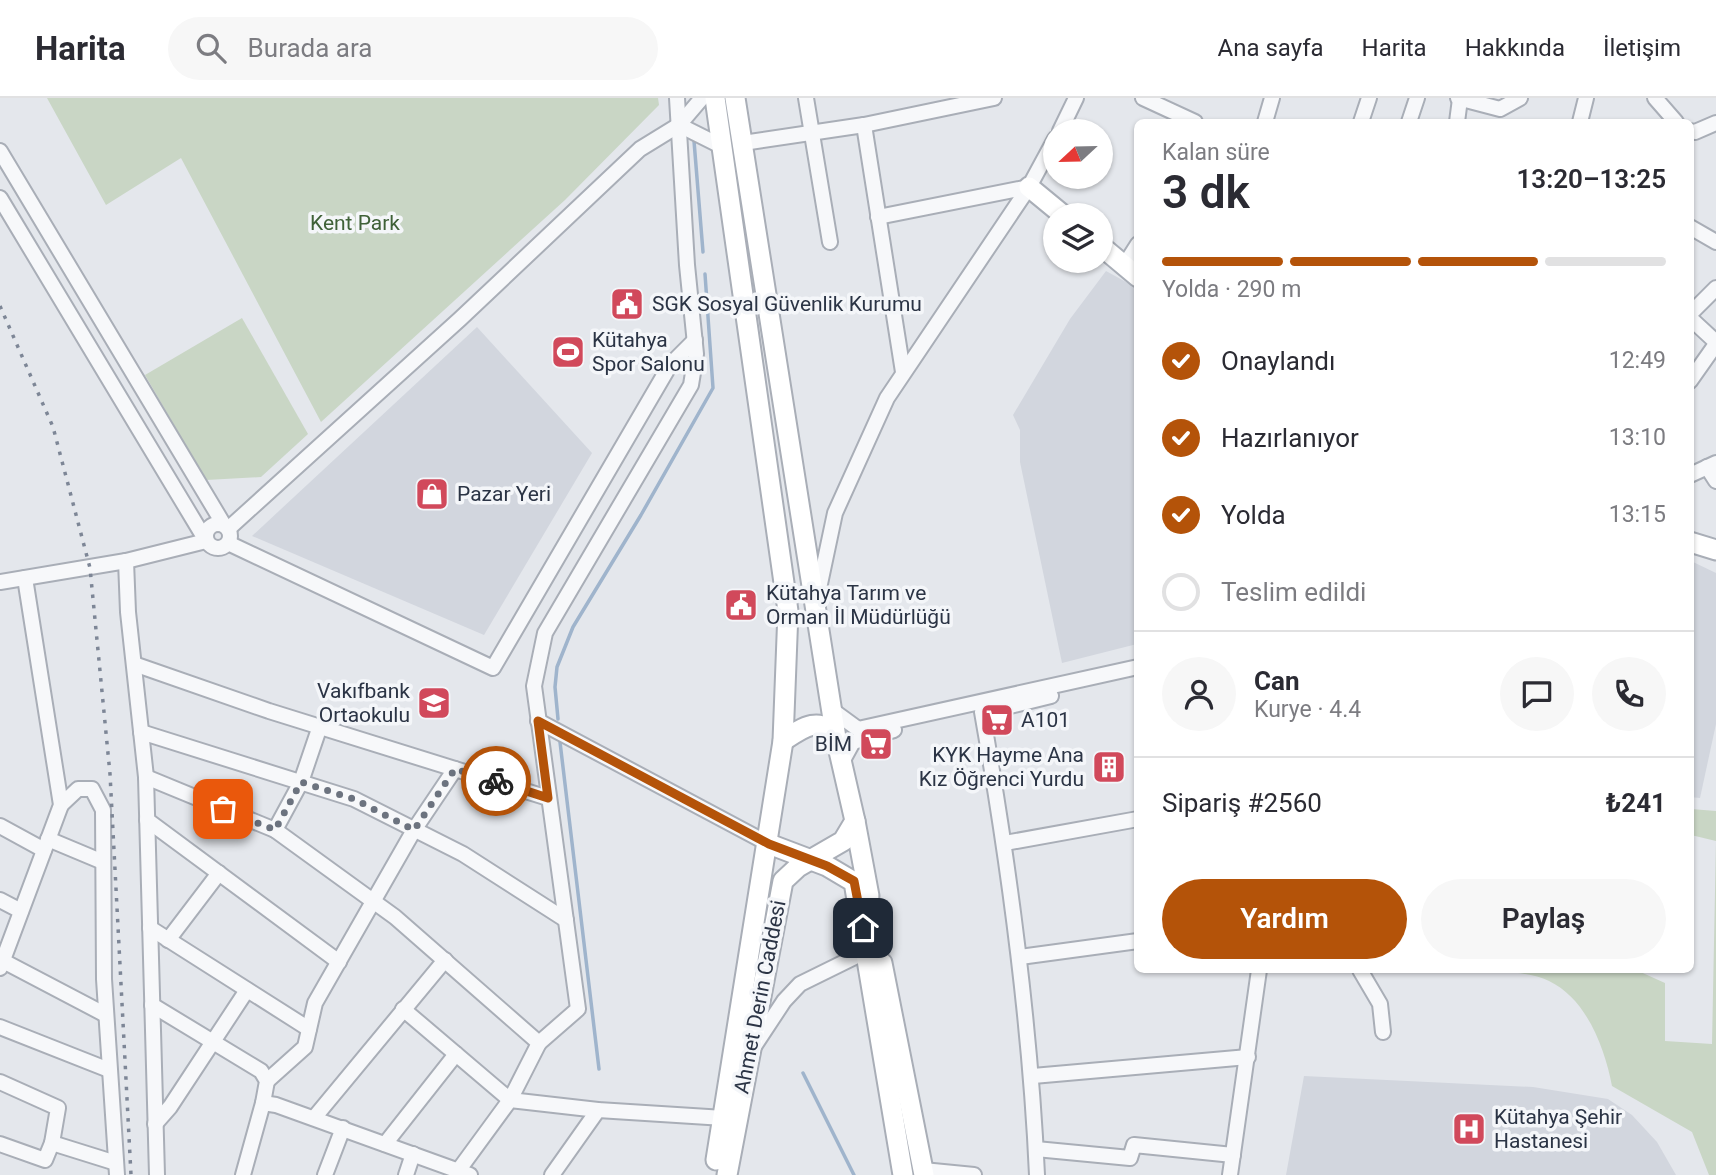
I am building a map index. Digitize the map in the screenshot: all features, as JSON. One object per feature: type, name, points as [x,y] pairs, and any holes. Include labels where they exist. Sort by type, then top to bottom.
[{"type":"main road","name":"Ahmet Derin Caddesi","points":[[714,1175],[769,844],[783,741],[788,611],[782,553],[719,145],[715,98]]},
{"type":"main road","points":[[735,98],[836,738],[855,821],[924,1173]]},
{"type":"main road","points":[[1029,187],[1048,203]]},
{"type":"main road","points":[[1113,256],[1131,271]]},
{"type":"main road","points":[[1694,542],[1716,550]]},
{"type":"main road","points":[[783,741],[803,727],[817,723],[829,727],[836,738]]},
{"type":"main road","name":"Ahmet Derin Caddesi","points":[[727,1175],[783,881],[843,841],[855,821]]},
{"type":"main road","points":[[769,844],[854,881],[903,1175]]},
{"type":"street","points":[[264,1103],[314,1118],[464,1173],[510,1100],[539,1043],[578,1009],[534,686],[545,633],[691,384],[696,354],[677,98]]},
{"type":"street","points":[[0,198],[206,540],[214,548],[227,532],[460,319],[640,149],[679,125],[702,98]]},
{"type":"street","points":[[806,98],[830,242]]},
{"type":"street","points":[[743,143],[864,125],[927,105],[994,98]]},
{"type":"street","points":[[1066,119],[1076,98]]},
{"type":"street","points":[[1143,98],[1188,119]]},
{"type":"street","points":[[1266,119],[1272,98]]},
{"type":"street","points":[[1363,119],[1369,98]]},
{"type":"street","points":[[1410,119],[1418,98]]},
{"type":"street","points":[[1457,119],[1459,98],[1500,109],[1512,100]]},
{"type":"street","points":[[1581,119],[1586,98]]},
{"type":"street","points":[[1655,98],[1673,119]]},
{"type":"street","points":[[1694,132],[1716,123]]},
{"type":"street","points":[[679,125],[719,145]]},
{"type":"street","points":[[864,125],[903,372]]},
{"type":"street","points":[[0,151],[227,532]]},
{"type":"street","points":[[816,606],[835,513],[887,398],[1029,187],[1043,161]]},
{"type":"street","points":[[878,217],[1029,187]]},
{"type":"street","points":[[1694,229],[1716,242]]},
{"type":"street","points":[[1694,312],[1716,288]]},
{"type":"street","points":[[1694,320],[1716,343],[1694,374]]},
{"type":"street","points":[[206,540],[210,526],[227,532],[493,668],[670,365],[695,340]]},
{"type":"street","points":[[1694,473],[1711,465],[1716,481]]},
{"type":"street","points":[[0,582],[126,561],[206,540]]},
{"type":"street","points":[[126,561],[146,777],[157,1175]]},
{"type":"street","points":[[25,578],[61,806]]},
{"type":"street","points":[[134,664],[548,798]]},
{"type":"street","points":[[832,710],[858,729],[1134,668]]},
{"type":"street","points":[[842,762],[853,742],[896,729],[1134,677]]},
{"type":"street","points":[[982,712],[1005,843],[1020,957],[1024,1023],[1033,1076],[1037,1175]]},
{"type":"street","points":[[538,721],[769,844]]},
{"type":"street","points":[[275,830],[301,782],[320,726]]},
{"type":"street","points":[[141,732],[354,799],[463,854],[566,920]]},
{"type":"street","points":[[267,1081],[305,1047],[316,1003],[414,830],[455,769]]},
{"type":"street","points":[[146,777],[275,830],[374,902],[539,1043]]},
{"type":"street","points":[[52,1143],[116,1169],[106,1015],[103,810],[92,789],[78,789],[61,806],[1,964],[106,1015]]},
{"type":"street","points":[[147,820],[339,962]]},
{"type":"street","points":[[1005,843],[1134,820]]},
{"type":"street","points":[[0,826],[103,862]]},
{"type":"street","points":[[168,940],[219,873]]},
{"type":"street","points":[[0,900],[21,911]]},
{"type":"street","points":[[150,928],[309,1029]]},
{"type":"street","points":[[1020,957],[1134,943]]},
{"type":"street","points":[[750,1052],[784,1001],[800,985],[867,951]]},
{"type":"street","points":[[314,1118],[445,960]]},
{"type":"street","points":[[1230,1175],[1259,973]]},
{"type":"street","points":[[1362,973],[1380,1004],[1383,1032]]},
{"type":"street","points":[[155,1124],[170,1107],[247,990]]},
{"type":"street","points":[[152,1005],[261,1071],[267,1081],[264,1103],[243,1175]]},
{"type":"street","points":[[403,1009],[510,1100],[598,1110],[724,1118]]},
{"type":"street","points":[[0,1027],[110,1070]]},
{"type":"street","points":[[385,1144],[456,1054]]},
{"type":"street","points":[[1033,1076],[1248,1057]]},
{"type":"street","points":[[0,1082],[58,1108],[52,1143],[45,1160],[0,1144]]},
{"type":"street","points":[[552,1175],[598,1110]]},
{"type":"street","points":[[325,1175],[342,1128]]},
{"type":"street","points":[[1036,1149],[1130,1158],[1134,1146],[1233,1155]]},
{"type":"street","points":[[406,1175],[413,1154]]},
{"type":"street","points":[[924,1173],[974,1175]]},
{"type":"shaded area","points":[[1104,273],[1110,273],[1134,286],[1134,645],[1062,663],[1020,462],[1020,430],[1013,415],[1070,319]]},
{"type":"shaded area","name":"Pazar Yeri","points":[[477,327],[592,453],[484,635],[252,536]]},
{"type":"shaded area","points":[[1694,562],[1716,573],[1716,724],[1700,798],[1694,797]]},
{"type":"shaded area","name":"Kütahya Şehir Hastanesi","points":[[1304,1076],[1533,1087],[1608,1099],[1632,1115],[1657,1142],[1676,1175],[1286,1175]]},
{"type":"green space","name":"Kent Park","points":[[47,98],[658,98],[659,105],[565,200],[321,422],[181,158],[106,205]]},
{"type":"green space","points":[[242,318],[308,434],[261,477],[206,480],[145,375]]},
{"type":"green space","points":[[1694,809],[1716,811],[1716,841],[1694,836]]},
{"type":"green space","points":[[1716,841],[1716,1175],[1709,1175],[1692,1132],[1612,1086],[1599,1041],[1584,1012],[1574,1000],[1549,981],[1517,973],[1643,973],[1665,983],[1665,1041],[1712,1044]]},
{"type":"waterway","points":[[694,141],[703,252]]},
{"type":"waterway","points":[[558,719],[555,687],[557,667],[573,627],[713,388],[705,274]]},
{"type":"waterway","points":[[560,742],[599,1069]]},
{"type":"waterway","points":[[803,1073],[854,1175]]},
{"type":"railway","points":[[0,306],[53,427],[90,568],[110,774],[131,1175]]},
{"type":"way so far","points":[[223,809],[275,830],[301,782],[354,799],[414,830],[455,769],[496,781]]},
{"type":"place","name":"SGK Sosyal Güvenlik Kurumu","points":[[627,304]]},
{"type":"place","name":"Kütahya Spor Salonu","points":[[568,352]]},
{"type":"place","name":"Pazar Yeri","points":[[432,494]]},
{"type":"place","name":"Kütahya Tarım ve Orman İl Müdürlüğü","points":[[741,605]]},
{"type":"place","name":"Vakıfbank Ortaokulu","points":[[434,703]]},
{"type":"place","name":"A101","points":[[997,720]]},
{"type":"place","name":"BİM","points":[[876,744]]},
{"type":"place","name":"KYK Hayme Ana Kız Öğrenci Yurdu","points":[[1109,767]]},
{"type":"place","name":"Kütahya Şehir Hastanesi","points":[[1469,1129]]},
{"type":"route","points":[[496,781],[548,798],[538,721],[769,844],[827,866],[854,881],[863,928]]}]
